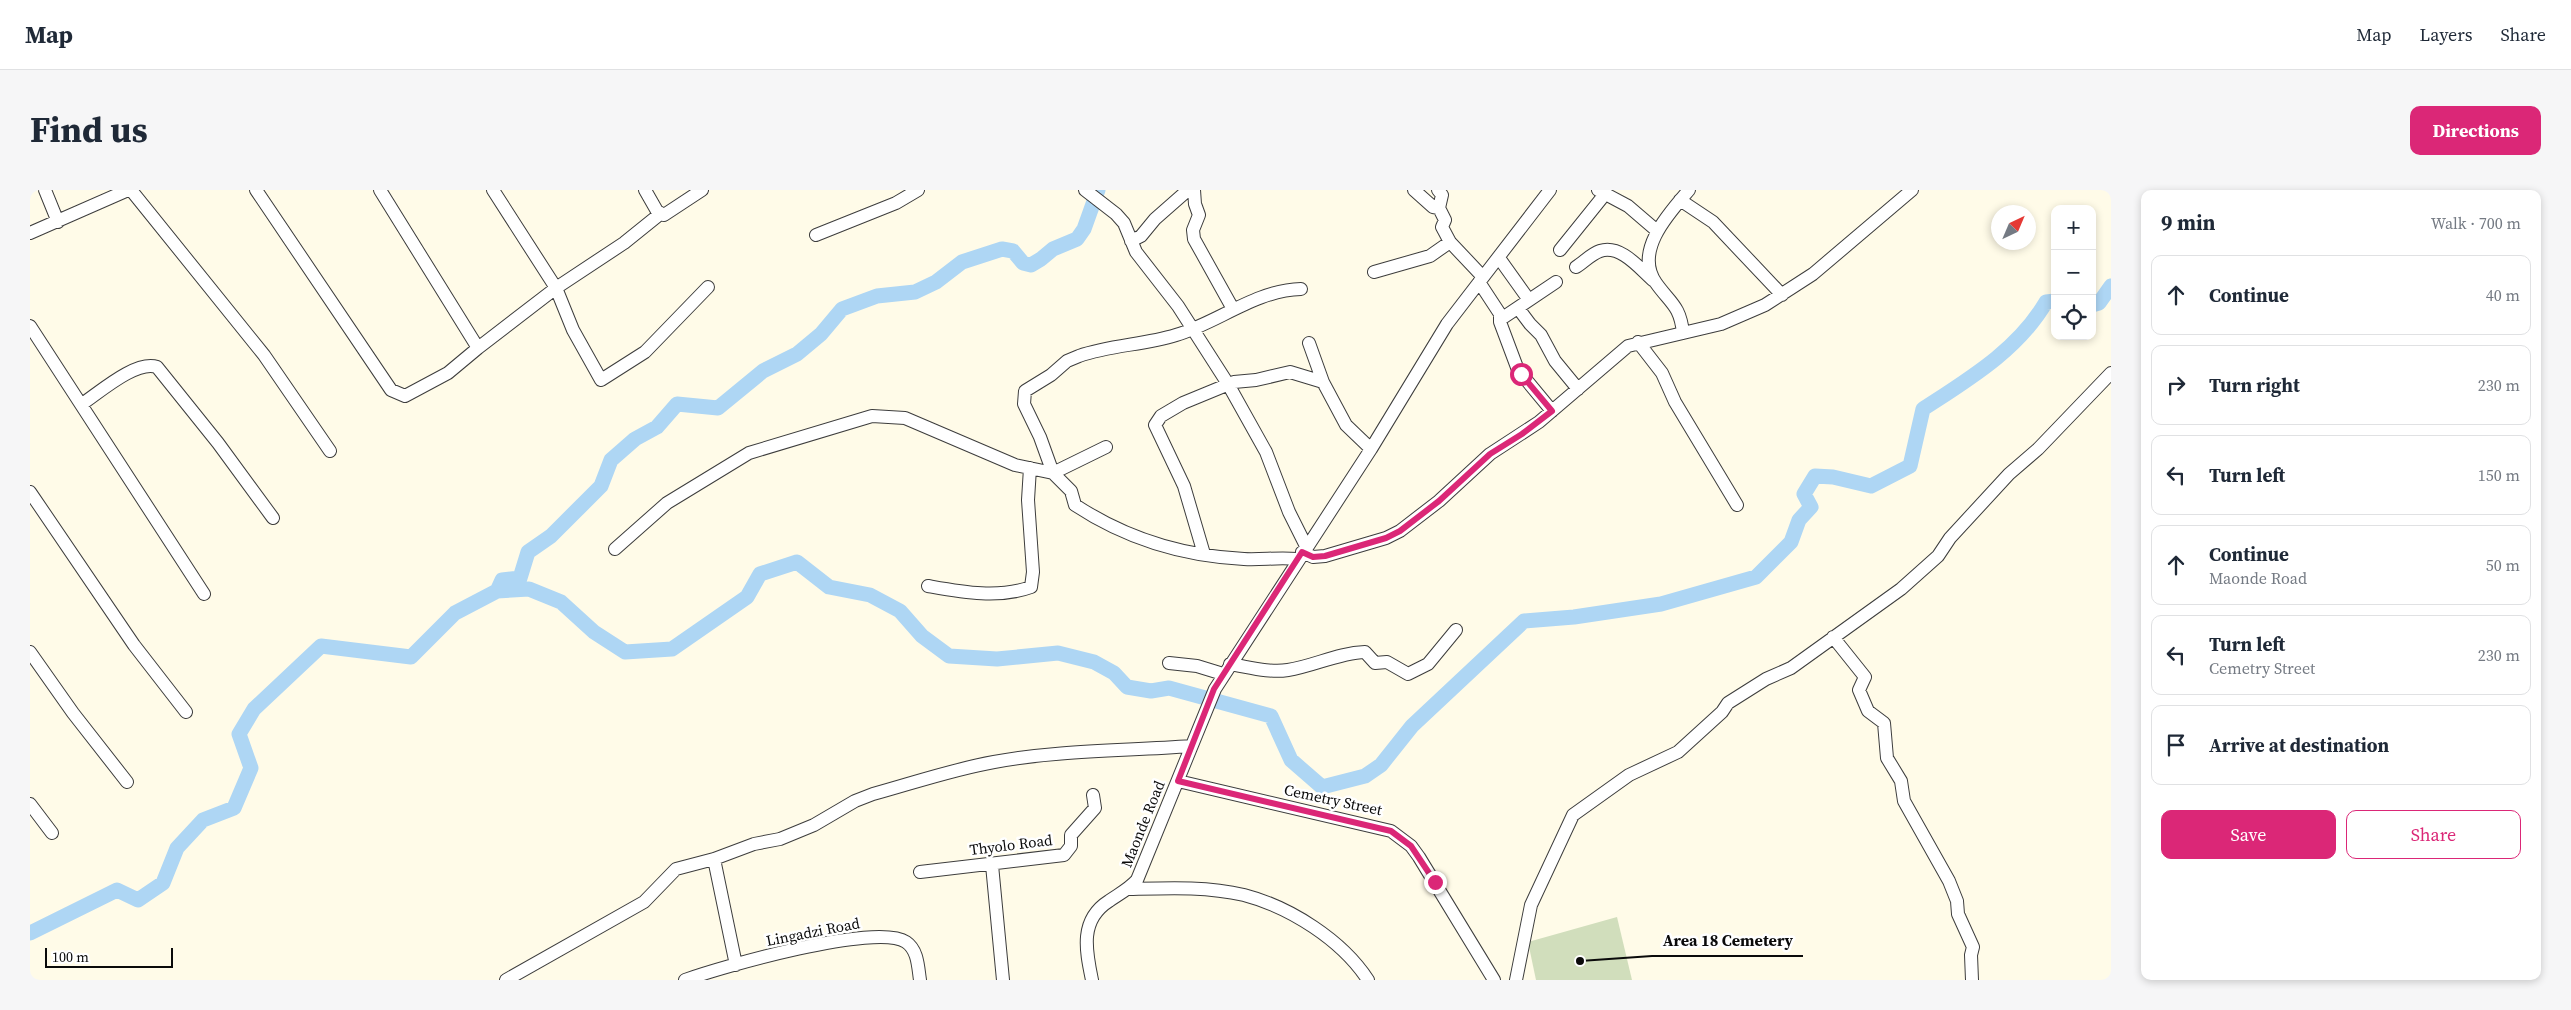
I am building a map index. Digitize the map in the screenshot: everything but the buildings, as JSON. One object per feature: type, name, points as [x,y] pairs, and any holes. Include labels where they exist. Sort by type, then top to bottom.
[{"type":"street","points":[[45,190],[58,222]]},
{"type":"street","points":[[30,233],[129,190],[264,354],[330,451]]},
{"type":"street","points":[[256,190],[395,393],[405,396],[448,373],[556,288],[608,255],[660,214],[668,213],[702,190]]},
{"type":"street","points":[[380,190],[478,348]]},
{"type":"street","points":[[493,190],[556,288],[573,330],[599,378],[603,380],[645,352],[708,287]]},
{"type":"street","points":[[645,190],[660,214]]},
{"type":"street","points":[[816,235],[896,203],[918,190]]},
{"type":"street","points":[[1085,190],[1100,204],[1116,214],[1124,223],[1136,252],[1194,329],[1228,384],[1271,462],[1302,552]]},
{"type":"street","points":[[1131,241],[1141,236],[1155,219],[1188,190]]},
{"type":"street","points":[[1194,190],[1195,204],[1199,214],[1193,230],[1194,239],[1233,309]]},
{"type":"street","points":[[1414,190],[1433,207],[1439,208]]},
{"type":"street","points":[[1438,190],[1442,199],[1439,208],[1445,220],[1442,227],[1450,242],[1481,279],[1500,314],[1500,322],[1518,370],[1552,411]]},
{"type":"street","name":"Maonde Road","points":[[1092,980],[1087,952],[1089,925],[1103,905],[1129,889],[1137,880],[1214,689],[1371,449],[1447,324],[1550,190]]},
{"type":"street","points":[[1656,283],[1650,270],[1650,261],[1656,230],[1689,190]]},
{"type":"street","points":[[1301,289],[1291,289],[1233,309],[1194,329],[1169,337],[1079,356],[1067,361],[1051,375],[1025,391],[1024,404],[1040,437],[1052,473],[1070,491],[1075,504],[1099,521],[1163,546],[1244,559],[1278,557],[1302,552],[1313,557],[1325,556],[1386,538],[1400,531],[1439,501],[1490,454],[1522,434],[1552,411],[1628,346],[1736,319],[1782,295],[1813,274],[1912,190]]},
{"type":"street","points":[[1560,250],[1601,192],[1628,206],[1656,230]]},
{"type":"street","points":[[1680,200],[1713,222],[1782,295]]},
{"type":"street","points":[[1374,272],[1430,256],[1450,242]]},
{"type":"street","points":[[1576,267],[1599,252],[1611,251],[1627,258],[1656,283],[1678,308],[1683,332]]},
{"type":"street","points":[[1499,258],[1529,300]]},
{"type":"street","points":[[1500,314],[1506,316],[1556,282]]},
{"type":"street","points":[[1518,308],[1541,335],[1555,361],[1578,389]]},
{"type":"street","points":[[30,326],[204,594]]},
{"type":"street","points":[[1638,342],[1662,373],[1675,402],[1737,505]]},
{"type":"street","points":[[1308,343],[1323,382],[1346,425],[1371,449]]},
{"type":"street","points":[[82,404],[136,369],[147,365],[157,367],[218,443],[273,518]]},
{"type":"street","points":[[1204,554],[1188,498],[1156,425],[1161,416],[1183,402],[1228,384],[1290,372],[1323,382]]},
{"type":"street","points":[[1516,980],[1531,905],[1573,815],[1629,775],[1678,752],[1722,712],[1728,703],[1766,679],[1790,668],[1901,589],[1938,556],[1950,538],[2009,474],[2034,454],[2111,373]]},
{"type":"street","points":[[614,549],[667,503],[749,453],[872,416],[905,418],[1015,465],[1052,473],[1106,446]]},
{"type":"street","points":[[928,586],[968,593],[1000,594],[1031,587],[1033,572],[1028,500],[1030,468]]},
{"type":"street","points":[[30,492],[134,645],[186,712]]},
{"type":"street","points":[[1169,663],[1227,669],[1287,670],[1324,659],[1365,652],[1375,663],[1387,662],[1408,674],[1428,664],[1456,630]]},
{"type":"street","points":[[1833,637],[1865,678],[1859,690],[1868,711],[1884,723],[1887,758],[1901,781],[1904,801],[1949,881],[1957,901],[1958,914],[1973,947],[1971,955],[1972,980]]},
{"type":"street","points":[[30,652],[82,726],[127,782]]},
{"type":"street","points":[[506,980],[644,902],[676,869],[714,859],[754,844],[780,839],[805,829],[855,801],[873,794],[992,762],[1062,752],[1191,746]]},
{"type":"street","name":"Cemetry Street","points":[[1178,781],[1391,831],[1411,846],[1419,857],[1494,980]]},
{"type":"street","name":"Thyolo Road","points":[[920,872],[992,865],[1064,854],[1072,846],[1071,835],[1095,808],[1093,795]]},
{"type":"street","points":[[30,804],[52,833]]},
{"type":"street","points":[[714,859],[736,964]]},
{"type":"street","points":[[992,865],[1003,980]]},
{"type":"street","points":[[1129,889],[1204,889],[1245,895],[1284,911],[1330,939],[1354,962],[1368,980]]},
{"type":"street","name":"Lingadzi Road","points":[[685,980],[736,964],[842,940],[889,936],[908,942],[914,951],[920,980]]},
{"type":"green space","points":[[1617,917],[1632,980],[1536,980],[1528,942]]},
{"type":"waterway","points":[[497,591],[502,580],[520,578],[528,552],[551,536],[601,486],[611,460],[635,439],[657,427],[677,404],[718,408],[763,371],[797,354],[821,334],[842,309],[877,296],[915,292],[936,282],[962,262],[1002,249],[1013,251],[1023,263],[1031,265],[1053,249],[1077,239],[1084,229],[1098,190]]},
{"type":"waterway","points":[[2096,304],[2099,303],[2111,286]]},
{"type":"waterway","points":[[30,933],[117,890],[138,900],[163,883],[177,848],[203,820],[234,808],[251,768],[239,734],[254,709],[321,646],[411,657],[455,613],[497,591],[529,589],[561,602],[594,632],[625,652],[672,649],[747,597],[760,574],[797,562],[829,587],[870,595],[900,611],[922,636],[949,656],[997,659],[1058,653],[1094,662],[1114,673],[1127,687],[1151,691],[1169,688],[1271,716],[1291,760],[1322,787],[1365,776],[1381,765],[1412,726],[1524,621],[1574,617],[1661,604],[1756,577],[1791,542],[1799,520],[1811,507],[1804,494],[1815,476],[1833,477],[1871,486],[1910,466],[1923,409],[1975,375],[2007,349],[2035,319],[2046,302],[2051,301]]},
{"type":"place","name":"Area 18 Cemetery","points":[[1580,961]]},
{"type":"route","points":[[1435,882],[1411,846],[1401,837],[1380,826],[1228,794],[1178,781],[1200,720],[1214,689],[1302,552],[1313,557],[1325,556],[1386,538],[1400,531],[1423,515],[1497,448],[1539,422],[1552,411],[1521,374]]}]
